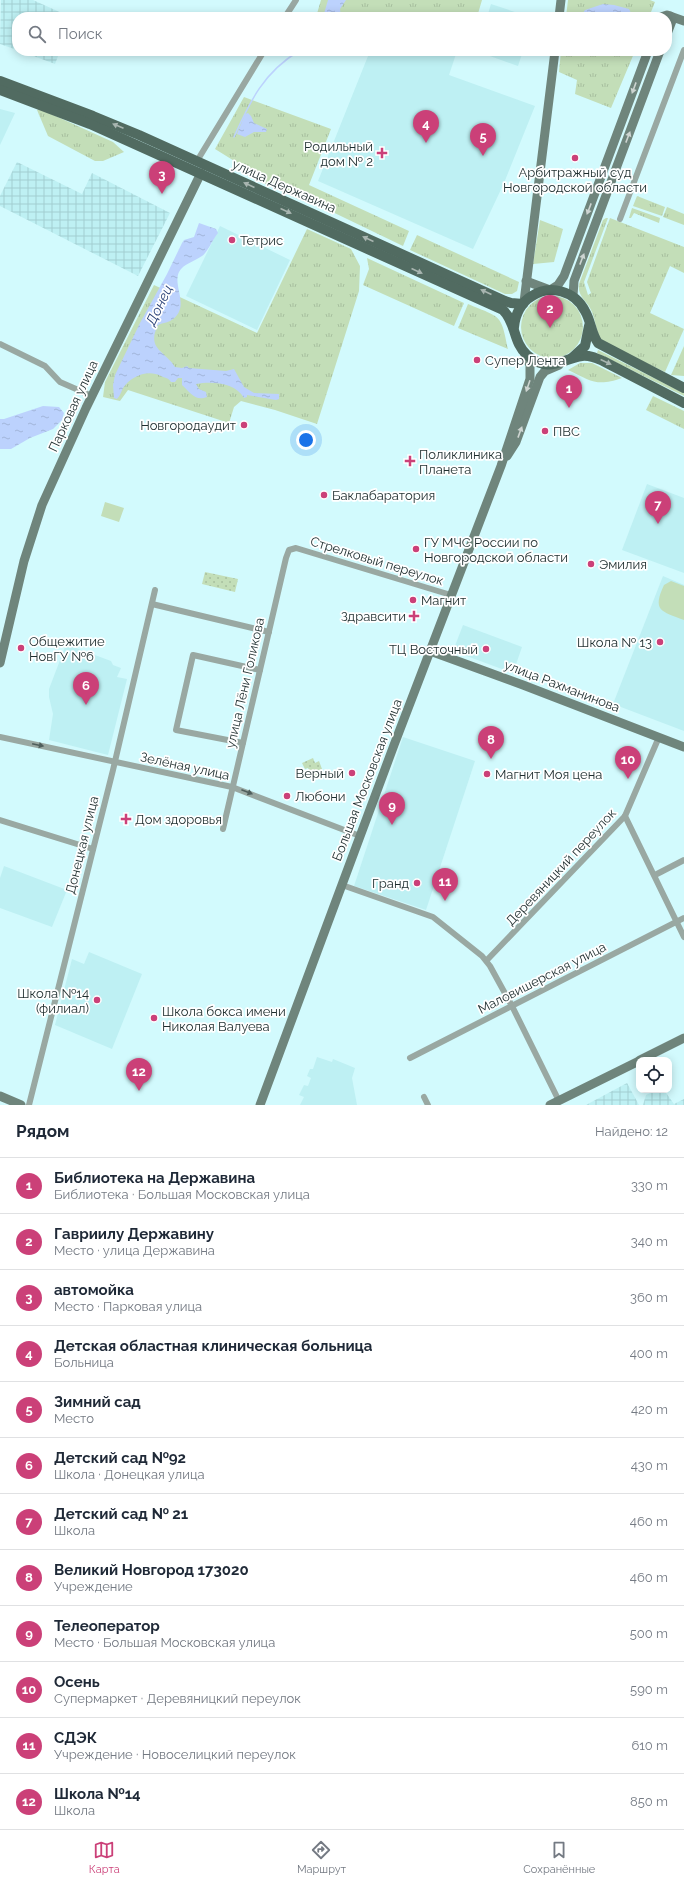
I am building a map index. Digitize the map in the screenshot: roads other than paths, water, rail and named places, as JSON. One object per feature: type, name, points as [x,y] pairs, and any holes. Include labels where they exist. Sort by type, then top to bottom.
[{"type":"main road","name":"улица Державина","points":[[0,81],[93,116],[201,173],[503,310],[510,318],[522,350],[540,363],[547,364],[565,362],[582,356],[603,360],[684,403]]},
{"type":"main road","name":"улица Державина","points":[[0,90],[197,161],[505,301],[511,303],[523,303],[514,323],[516,337]]},
{"type":"main road","points":[[523,303],[537,293],[550,290],[564,292],[573,296],[582,306],[598,342],[684,388]]},
{"type":"main road","points":[[565,362],[580,352],[584,346],[589,332],[589,324]]},
{"type":"street","points":[[288,12],[296,0]]},
{"type":"street","points":[[560,12],[562,0]]},
{"type":"street","points":[[672,18],[684,21]]},
{"type":"street","points":[[620,219],[684,50]]},
{"type":"street","points":[[197,161],[261,56]]},
{"type":"street","points":[[523,303],[554,56]]},
{"type":"street","points":[[526,281],[535,286],[550,290],[558,285],[564,276],[646,56]]},
{"type":"street","points":[[573,296],[574,281],[658,56]]},
{"type":"street","name":"Парковая улица","points":[[0,663],[24,561],[36,520],[53,478],[201,173]]},
{"type":"street","points":[[0,344],[46,366],[60,382],[92,396]]},
{"type":"street","name":"Большая Московская улица","points":[[260,1105],[360,836],[501,466],[530,379],[530,365],[522,350]]},
{"type":"street","name":"Большая Московская улица","points":[[501,466],[516,442],[540,377],[545,371],[565,362]]},
{"type":"street","name":"Стрелковый переулок","points":[[296,548],[451,595]]},
{"type":"street","name":"улица Лёни Голикова","points":[[223,828],[286,554],[289,550],[296,548]]},
{"type":"street","name":"Донецкая улица","points":[[29,1105],[115,762],[155,590]]},
{"type":"street","points":[[152,604],[269,632]]},
{"type":"street","name":"улица Рахманинова","points":[[430,651],[523,684],[684,747]]},
{"type":"street","points":[[243,743],[176,730],[184,687],[193,655],[260,670]]},
{"type":"street","name":"Зелёная улица","points":[[0,737],[232,787],[360,836]]},
{"type":"street","name":"Деревяницкий переулок","points":[[486,960],[625,816],[659,737]]},
{"type":"street","points":[[625,816],[684,937]]},
{"type":"street","points":[[0,820],[92,849]]},
{"type":"street","points":[[654,876],[684,860]]},
{"type":"street","points":[[342,884],[433,917],[445,925],[486,960],[512,1006],[559,1101]]},
{"type":"street","name":"Маловишерская улица","points":[[410,1058],[684,918]]},
{"type":"street","points":[[646,1057],[684,1038]]},
{"type":"street","points":[[550,1105],[636,1062]]},
{"type":"street","points":[[0,1096],[22,1105]]},
{"type":"street","points":[[424,1097],[428,1105]]},
{"type":"water","points":[[328,0],[346,0],[340,9],[340,12],[324,12]]},
{"type":"water","points":[[603,4],[629,9],[630,12],[584,12],[585,10]]},
{"type":"water","points":[[248,113],[254,123],[267,129],[266,132],[254,132],[245,137],[237,134],[245,114]]},
{"type":"water","points":[[199,223],[216,229],[218,233],[204,254],[186,265],[179,272],[178,284],[181,304],[180,310],[170,321],[158,325],[154,339],[155,345],[175,367],[182,368],[187,366],[189,368],[226,371],[234,369],[244,387],[254,393],[279,394],[279,399],[276,400],[247,395],[247,397],[244,398],[235,389],[215,383],[196,384],[199,389],[206,392],[207,397],[199,398],[193,396],[182,385],[182,378],[178,378],[175,382],[171,382],[167,378],[151,373],[140,375],[130,380],[123,388],[117,399],[114,398],[113,385],[115,375],[140,323],[182,243],[184,240],[194,237]]},
{"type":"water","points":[[43,406],[59,407],[64,413],[62,420],[53,429],[30,438],[11,449],[0,449],[0,419]]},
{"type":"waterway","name":"Донец","points":[[234,137],[259,88],[276,68],[292,56]]},
{"type":"place","name":"Детская областная клиническая больница","points":[[426,143]]},
{"type":"place","name":"Родильный дом № 2","points":[[382,153]]},
{"type":"place","name":"Зимний сад","points":[[483,156]]},
{"type":"place","name":"Арбитражный суд Новгородской области","points":[[575,158]]},
{"type":"place","name":"автомойка","points":[[162,194]]},
{"type":"place","name":"Тетрис","points":[[232,240]]},
{"type":"place","name":"Гавриилу Державину","points":[[550,328]]},
{"type":"place","name":"Супер Лента","points":[[477,360]]},
{"type":"place","name":"Библиотека на Державина","points":[[569,408]]},
{"type":"place","name":"Новгородаудит","points":[[244,425]]},
{"type":"place","name":"ПВС","points":[[545,431]]},
{"type":"place","name":"Поликлиника Планета","points":[[410,461]]},
{"type":"place","name":"Баклабаратория","points":[[324,495]]},
{"type":"place","name":"Детский сад № 21","points":[[658,524]]},
{"type":"place","name":"ГУ МЧС России по Новгородской области","points":[[416,549]]},
{"type":"place","name":"Эмилия","points":[[591,564]]},
{"type":"place","name":"Магнит","points":[[413,600]]},
{"type":"place","name":"Здравсити","points":[[414,616]]},
{"type":"place","name":"Школа № 13","points":[[660,642]]},
{"type":"place","name":"Общежитие НовГУ №6","points":[[21,648]]},
{"type":"place","name":"ТЦ Восточный","points":[[486,649]]},
{"type":"place","name":"Детский сад №92","points":[[86,705]]},
{"type":"place","name":"Великий Новгород 173020","points":[[491,759]]},
{"type":"place","name":"Верный","points":[[352,773]]},
{"type":"place","name":"Магнит Моя цена","points":[[487,774]]},
{"type":"place","name":"Осень","points":[[628,779]]},
{"type":"place","name":"Любони","points":[[287,796]]},
{"type":"place","name":"Дом здоровья","points":[[126,819]]},
{"type":"place","name":"Телеоператор","points":[[392,825]]},
{"type":"place","name":"Гранд","points":[[417,883]]},
{"type":"place","name":"СДЭК","points":[[445,901]]},
{"type":"place","name":"Школа №14 (филиал)","points":[[97,1000]]},
{"type":"place","name":"Школа бокса имени Николая Валуева","points":[[154,1018]]},
{"type":"place","name":"Школа №14","points":[[139,1091]]}]
